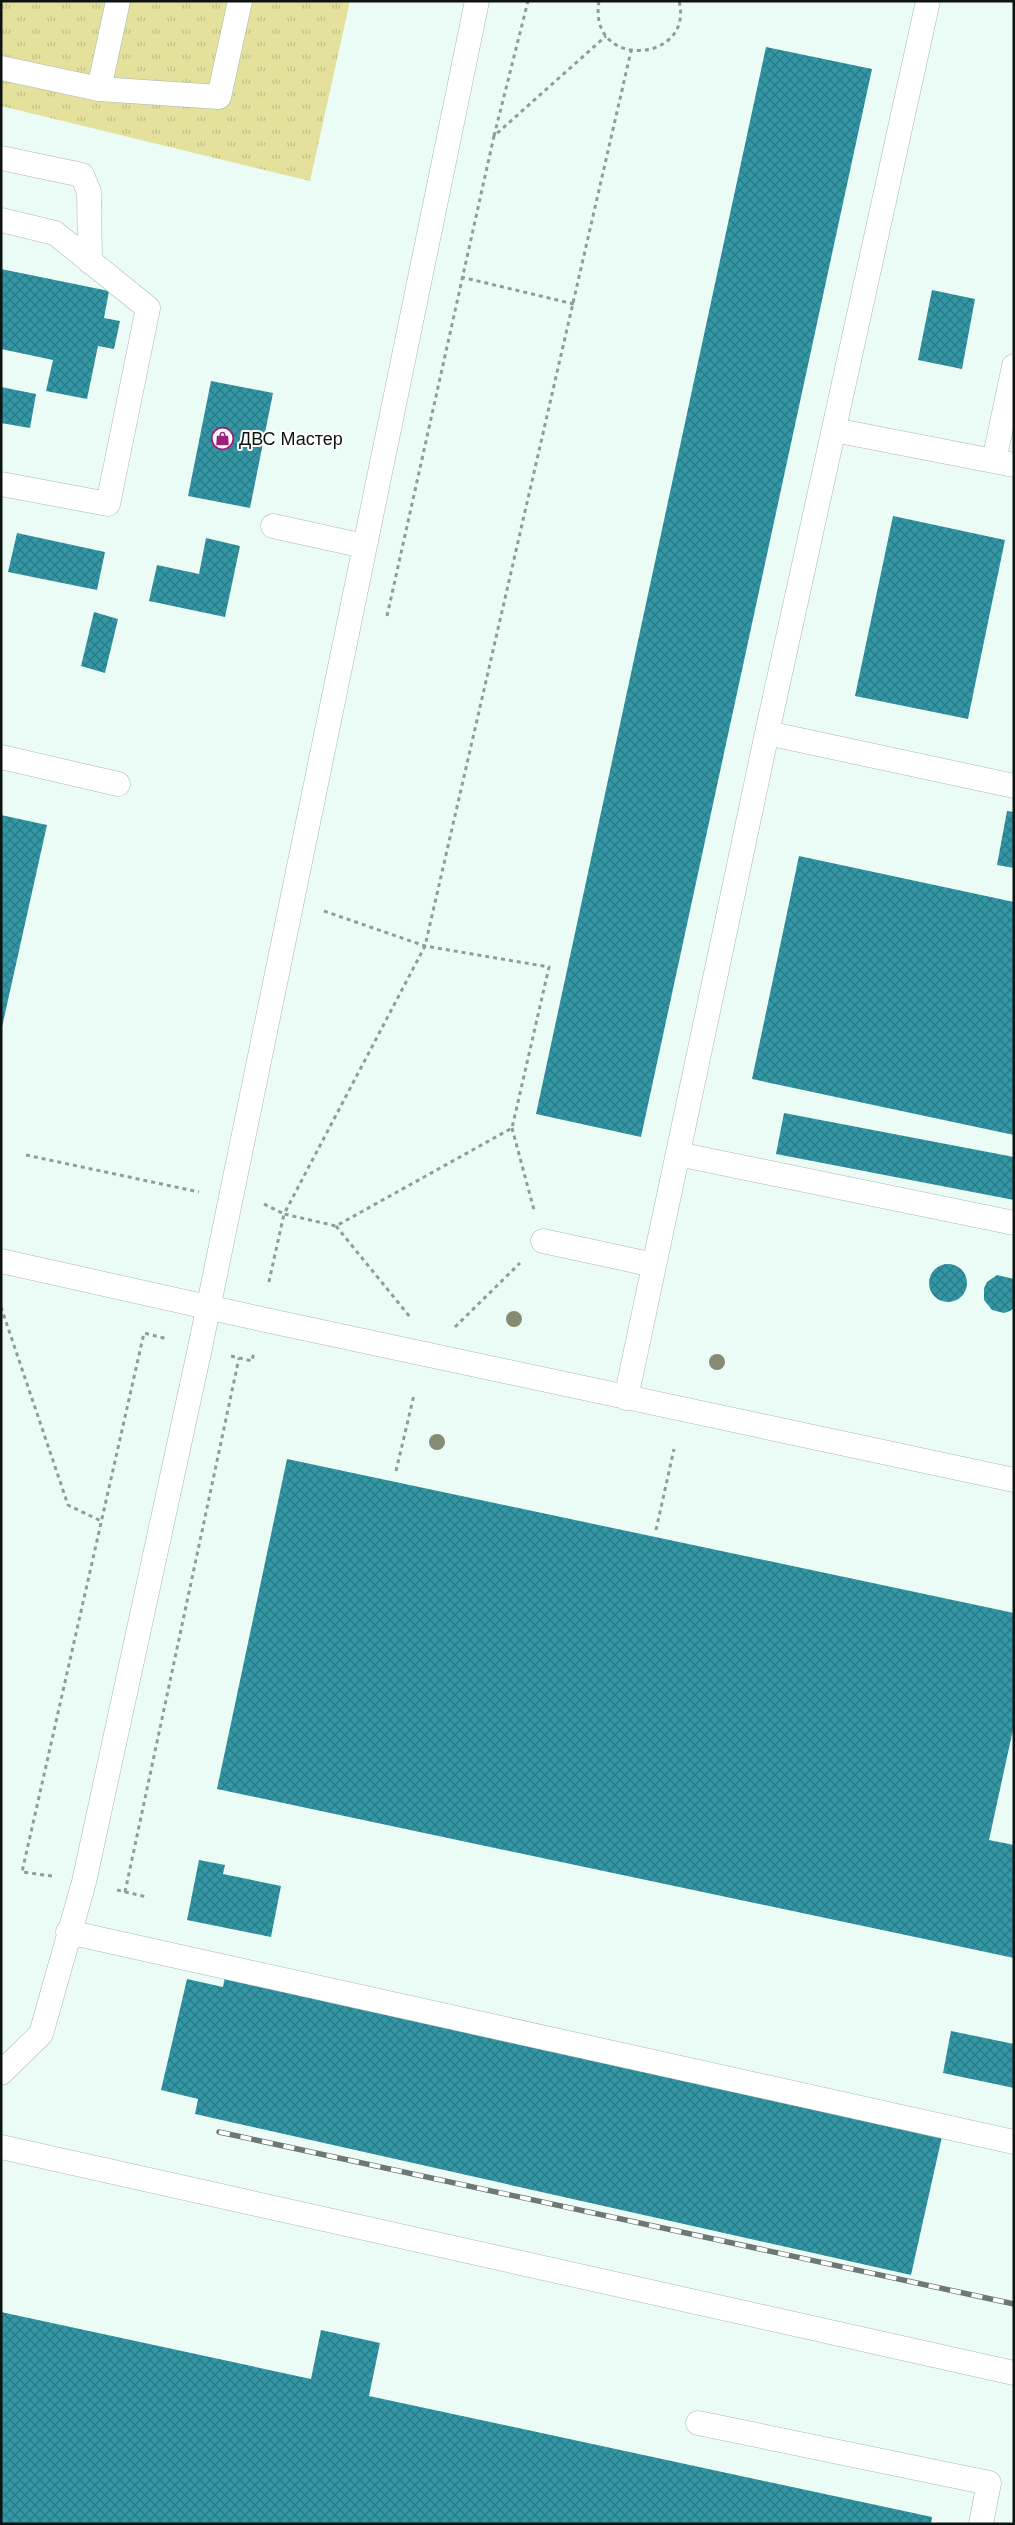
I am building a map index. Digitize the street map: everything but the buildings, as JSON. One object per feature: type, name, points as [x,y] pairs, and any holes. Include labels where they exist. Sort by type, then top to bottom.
[{"type":"lane","points":[[99,89],[118,1]]},
{"type":"lane","points":[[1,68],[99,89],[219,97],[240,1]]},
{"type":"lane","points":[[1,2073],[41,2034],[68,1932],[84,1882],[200,1348],[229,1199],[477,1]]},
{"type":"lane","points":[[626,1398],[767,733],[928,1]]},
{"type":"lane","points":[[1,158],[82,176],[89,192],[90,262]]},
{"type":"lane","points":[[1,220],[55,233],[148,308],[108,504],[1,484]]},
{"type":"lane","points":[[834,430],[1004,463],[1014,366]]},
{"type":"lane","points":[[273,526],[364,546]]},
{"type":"lane","points":[[767,733],[1014,786]]},
{"type":"lane","points":[[1,757],[118,784]]},
{"type":"lane","points":[[678,1154],[1014,1222]]},
{"type":"lane","points":[[543,1241],[654,1265]]},
{"type":"lane","points":[[1,1261],[626,1398],[1014,1480]]},
{"type":"lane","points":[[68,1932],[1014,2142]]},
{"type":"lane","points":[[1,2147],[1014,2373]]},
{"type":"lane","points":[[698,2423],[989,2483],[981,2524]]},
{"type":"path","points":[[387,618],[461,277],[528,1]]},
{"type":"path","points":[[599,1],[597,11],[600,24],[606,36],[622,49],[644,52],[657,49],[676,30],[680,17],[679,1]]},
{"type":"path","points":[[494,136],[606,36]]},
{"type":"path","points":[[147,1897],[84,1882],[22,1872],[144,1334],[252,1361],[284,1214],[425,946],[631,51]]},
{"type":"path","points":[[461,277],[574,304]]},
{"type":"path","points":[[321,920],[325,901]]},
{"type":"path","points":[[323,911],[425,946],[549,967],[512,1128],[543,1241],[451,1331]]},
{"type":"path","points":[[336,1226],[512,1128]]},
{"type":"path","points":[[26,1155],[229,1199],[262,1203],[284,1214],[336,1226],[412,1319]]},
{"type":"path","points":[[1,1307],[68,1505],[101,1521]]},
{"type":"path","points":[[125,1892],[239,1358]]},
{"type":"path","points":[[396,1471],[414,1395]]},
{"type":"path","points":[[656,1530],[674,1449]]},
{"type":"green space","points":[[1,1],[350,1],[310,181],[1,106]]},
{"type":"railway","points":[[219,2132],[1014,2304]]},
{"type":"place","name":"ДВС Мастер","points":[[223,439]]}]
